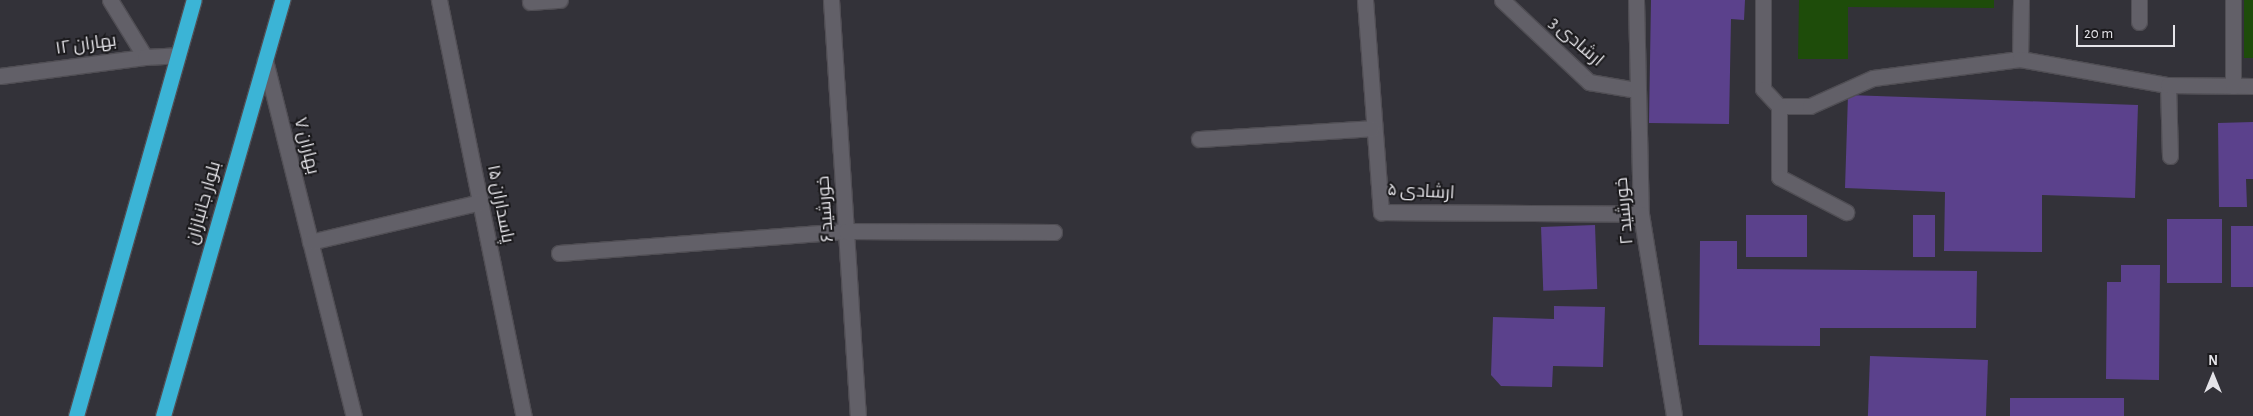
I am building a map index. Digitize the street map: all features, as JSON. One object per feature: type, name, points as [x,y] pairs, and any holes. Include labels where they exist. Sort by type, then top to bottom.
[{"type":"highway","points":[[76,416],[194,0]]},
{"type":"highway","name":"بلوار جانبازان","points":[[163,416],[282,0]]},
{"type":"street","points":[[110,0],[145,56]]},
{"type":"street","name":"پاسداران ۱۵","points":[[439,0],[524,416]]},
{"type":"street","points":[[530,2],[560,0]]},
{"type":"street","name":"خورشید ۶","points":[[831,0],[858,416]]},
{"type":"street","name":"ارشادی ۵","points":[[1365,0],[1372,128],[1381,212],[1641,214]]},
{"type":"street","name":"ارشادی 3","points":[[1502,0],[1589,82],[1637,90]]},
{"type":"street","name":"خورشید ۲","points":[[1636,0],[1641,214],[1674,416]]},
{"type":"street","points":[[1763,0],[1763,89],[1778,106],[1778,177],[1846,212]]},
{"type":"street","points":[[2020,59],[2021,0]]},
{"type":"street","points":[[2138,0],[2139,22]]},
{"type":"street","points":[[2233,86],[2234,0]]},
{"type":"street","name":"بهاران ۱۲","points":[[0,76],[145,56],[178,55]]},
{"type":"street","points":[[1778,106],[1810,106],[1873,78],[2020,59],[2168,85],[2253,86]]},
{"type":"street","name":"بهاران ۷","points":[[265,60],[354,416]]},
{"type":"street","points":[[2168,85],[2170,156]]},
{"type":"street","points":[[1199,139],[1372,128]]},
{"type":"street","points":[[310,242],[480,202]]},
{"type":"street","points":[[559,253],[846,231],[1054,232]]},
{"type":"green space","points":[[1799,0],[1994,0],[1994,8],[1848,7],[1848,59],[1798,59]]},
{"type":"green space","points":[[2244,0],[2253,0],[2253,58],[2244,58]]},
{"type":"building","points":[[1651,0],[1745,0],[1744,20],[1731,19],[1729,124],[1649,123]]},
{"type":"building","points":[[1848,95],[2138,105],[2135,198],[2042,195],[2042,252],[1944,251],[1945,192],[1845,188]]},
{"type":"building","points":[[2253,122],[2253,179],[2246,179],[2247,207],[2219,207],[2218,123]]},
{"type":"building","points":[[1746,215],[1807,215],[1807,257],[1746,257]]},
{"type":"building","points":[[1913,215],[1935,215],[1935,257],[1913,257]]},
{"type":"building","points":[[2167,219],[2222,219],[2222,283],[2167,283]]},
{"type":"building","points":[[1595,225],[1597,289],[1543,291],[1541,227]]},
{"type":"building","points":[[2231,226],[2253,226],[2253,287],[2231,287]]},
{"type":"building","points":[[1700,241],[1737,241],[1737,269],[1977,271],[1976,328],[1820,328],[1820,346],[1699,345]]},
{"type":"building","points":[[2121,265],[2160,265],[2159,380],[2106,379],[2107,282],[2121,282]]},
{"type":"building","points":[[1554,306],[1605,307],[1603,367],[1553,366],[1552,387],[1501,386],[1491,375],[1493,317],[1554,319]]},
{"type":"building","points":[[1870,356],[1988,360],[1986,416],[1868,416]]},
{"type":"building","points":[[2010,398],[2124,398],[2124,416],[2010,416]]}]
